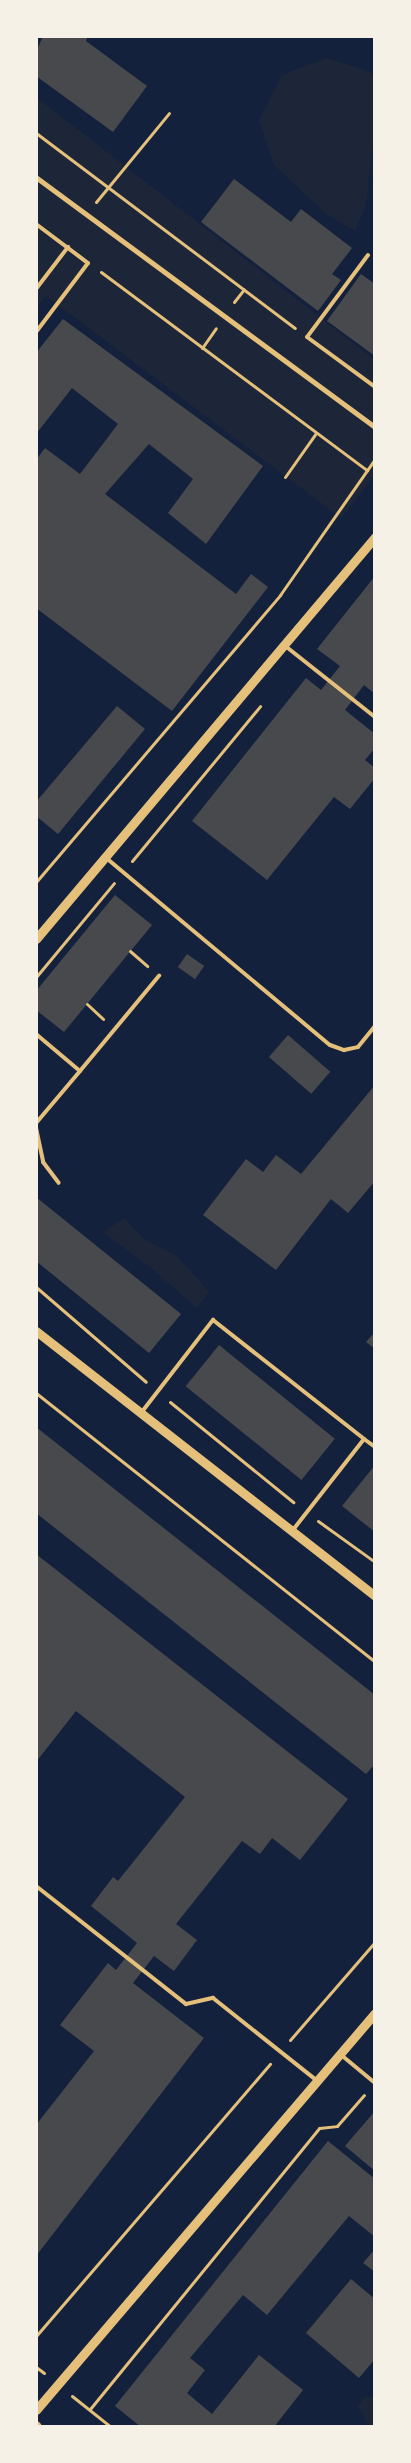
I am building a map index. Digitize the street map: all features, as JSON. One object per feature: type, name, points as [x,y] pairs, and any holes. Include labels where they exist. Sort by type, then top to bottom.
[{"type":"street","points":[[36,177],[375,427]]},
{"type":"street","points":[[36,939],[375,537]]},
{"type":"street","points":[[36,1331],[375,1596]]},
{"type":"street","points":[[36,2410],[375,2013]]},
{"type":"lane","points":[[36,224],[88,263],[36,332]]},
{"type":"lane","points":[[36,289],[68,247]]},
{"type":"lane","points":[[368,255],[307,337],[375,386]]},
{"type":"lane","points":[[284,645],[375,716]]},
{"type":"lane","points":[[105,857],[330,1045],[344,1050],[358,1047],[375,1026]]},
{"type":"lane","points":[[36,1123],[159,976]]},
{"type":"lane","points":[[36,1034],[80,1071]]},
{"type":"lane","points":[[36,1128],[43,1162],[59,1183]]},
{"type":"lane","points":[[141,1413],[156,1391],[213,1320],[375,1447]]},
{"type":"lane","points":[[292,1532],[364,1438]]},
{"type":"lane","points":[[36,1886],[186,2004],[213,1998],[316,2080]]},
{"type":"lane","points":[[339,2053],[375,2084]]},
{"type":"path","points":[[87,214],[169,113]]},
{"type":"path","points":[[36,133],[307,337]]},
{"type":"path","points":[[88,263],[367,470]]},
{"type":"path","points":[[285,477],[316,433]]},
{"type":"path","points":[[36,882],[280,595],[375,459]]},
{"type":"path","points":[[127,868],[263,702]]},
{"type":"path","points":[[36,977],[121,875]]},
{"type":"path","points":[[130,951],[159,976]]},
{"type":"path","points":[[87,1004],[114,1029]]},
{"type":"path","points":[[36,1287],[156,1391],[307,1513],[375,1562]]},
{"type":"path","points":[[36,1393],[375,1662]]},
{"type":"path","points":[[36,2336],[375,1942]]},
{"type":"path","points":[[111,2427],[90,2410],[319,2128],[337,2126],[375,2084]]},
{"type":"shaded area","points":[[327,58],[371,72],[375,82],[375,128],[366,205],[355,231],[325,213],[274,165],[259,120],[282,75]]},
{"type":"shaded area","points":[[36,97],[375,360],[375,475],[341,518],[46,296],[36,308]]},
{"type":"shaded area","points":[[124,1218],[145,1240],[177,1256],[209,1292],[197,1308],[150,1267],[103,1232]]},
{"type":"shaded area","points":[[364,2397],[375,2397],[375,2427],[370,2427],[358,2407]]},
{"type":"building","points":[[43,36],[88,36],[86,41],[147,86],[113,132],[36,76],[36,52]]},
{"type":"building","points":[[234,179],[291,222],[301,209],[352,248],[332,274],[341,280],[318,311],[201,222]]},
{"type":"building","points":[[361,274],[375,284],[375,356],[327,321]]},
{"type":"building","points":[[63,319],[263,466],[206,544],[168,513],[193,479],[149,444],[105,494],[236,594],[251,574],[268,587],[172,711],[36,608],[36,460],[45,448],[80,474],[118,424],[72,388],[36,434],[36,353]]},
{"type":"building","points":[[375,576],[375,694],[364,685],[345,710],[375,734],[375,748],[365,760],[375,768],[375,778],[350,809],[334,797],[267,880],[192,821],[306,678],[321,690],[340,666],[317,649]]},
{"type":"building","points":[[117,706],[145,729],[58,834],[36,816],[36,802]]},
{"type":"building","points":[[115,895],[152,925],[64,1032],[36,1010],[36,991]]},
{"type":"building","points":[[187,954],[204,966],[195,979],[178,967]]},
{"type":"building","points":[[288,1035],[330,1072],[311,1094],[269,1057]]},
{"type":"building","points":[[375,1085],[375,1181],[348,1213],[331,1199],[276,1270],[203,1215],[246,1159],[263,1172],[276,1155],[301,1174]]},
{"type":"building","points":[[36,1197],[181,1314],[149,1353],[36,1261]]},
{"type":"building","points":[[375,1332],[375,1349],[366,1342]]},
{"type":"building","points":[[219,1345],[335,1439],[301,1480],[186,1386]]},
{"type":"building","points":[[36,1427],[375,1695],[375,1764],[366,1774],[36,1513]]},
{"type":"building","points":[[375,1465],[375,1532],[342,1506]]},
{"type":"building","points":[[36,1554],[348,1799],[300,1860],[272,1838],[260,1854],[242,1841],[176,1924],[197,1940],[174,1971],[154,1956],[133,1983],[204,2038],[36,2256],[36,2125],[94,2051],[60,2025],[108,1963],[116,1970],[137,1943],[91,1906],[113,1877],[118,1881],[185,1797],[76,1711],[36,1762]]},
{"type":"building","points":[[375,2111],[375,2171],[345,2146]]},
{"type":"building","points":[[328,2141],[375,2179],[375,2237],[349,2216],[267,2315],[243,2295],[190,2358],[205,2370],[187,2393],[212,2414],[259,2355],[303,2390],[274,2427],[141,2427],[115,2406]]},
{"type":"building","points":[[375,2249],[375,2272],[363,2263]]},
{"type":"building","points":[[351,2279],[375,2299],[375,2359],[359,2378],[306,2333]]}]
